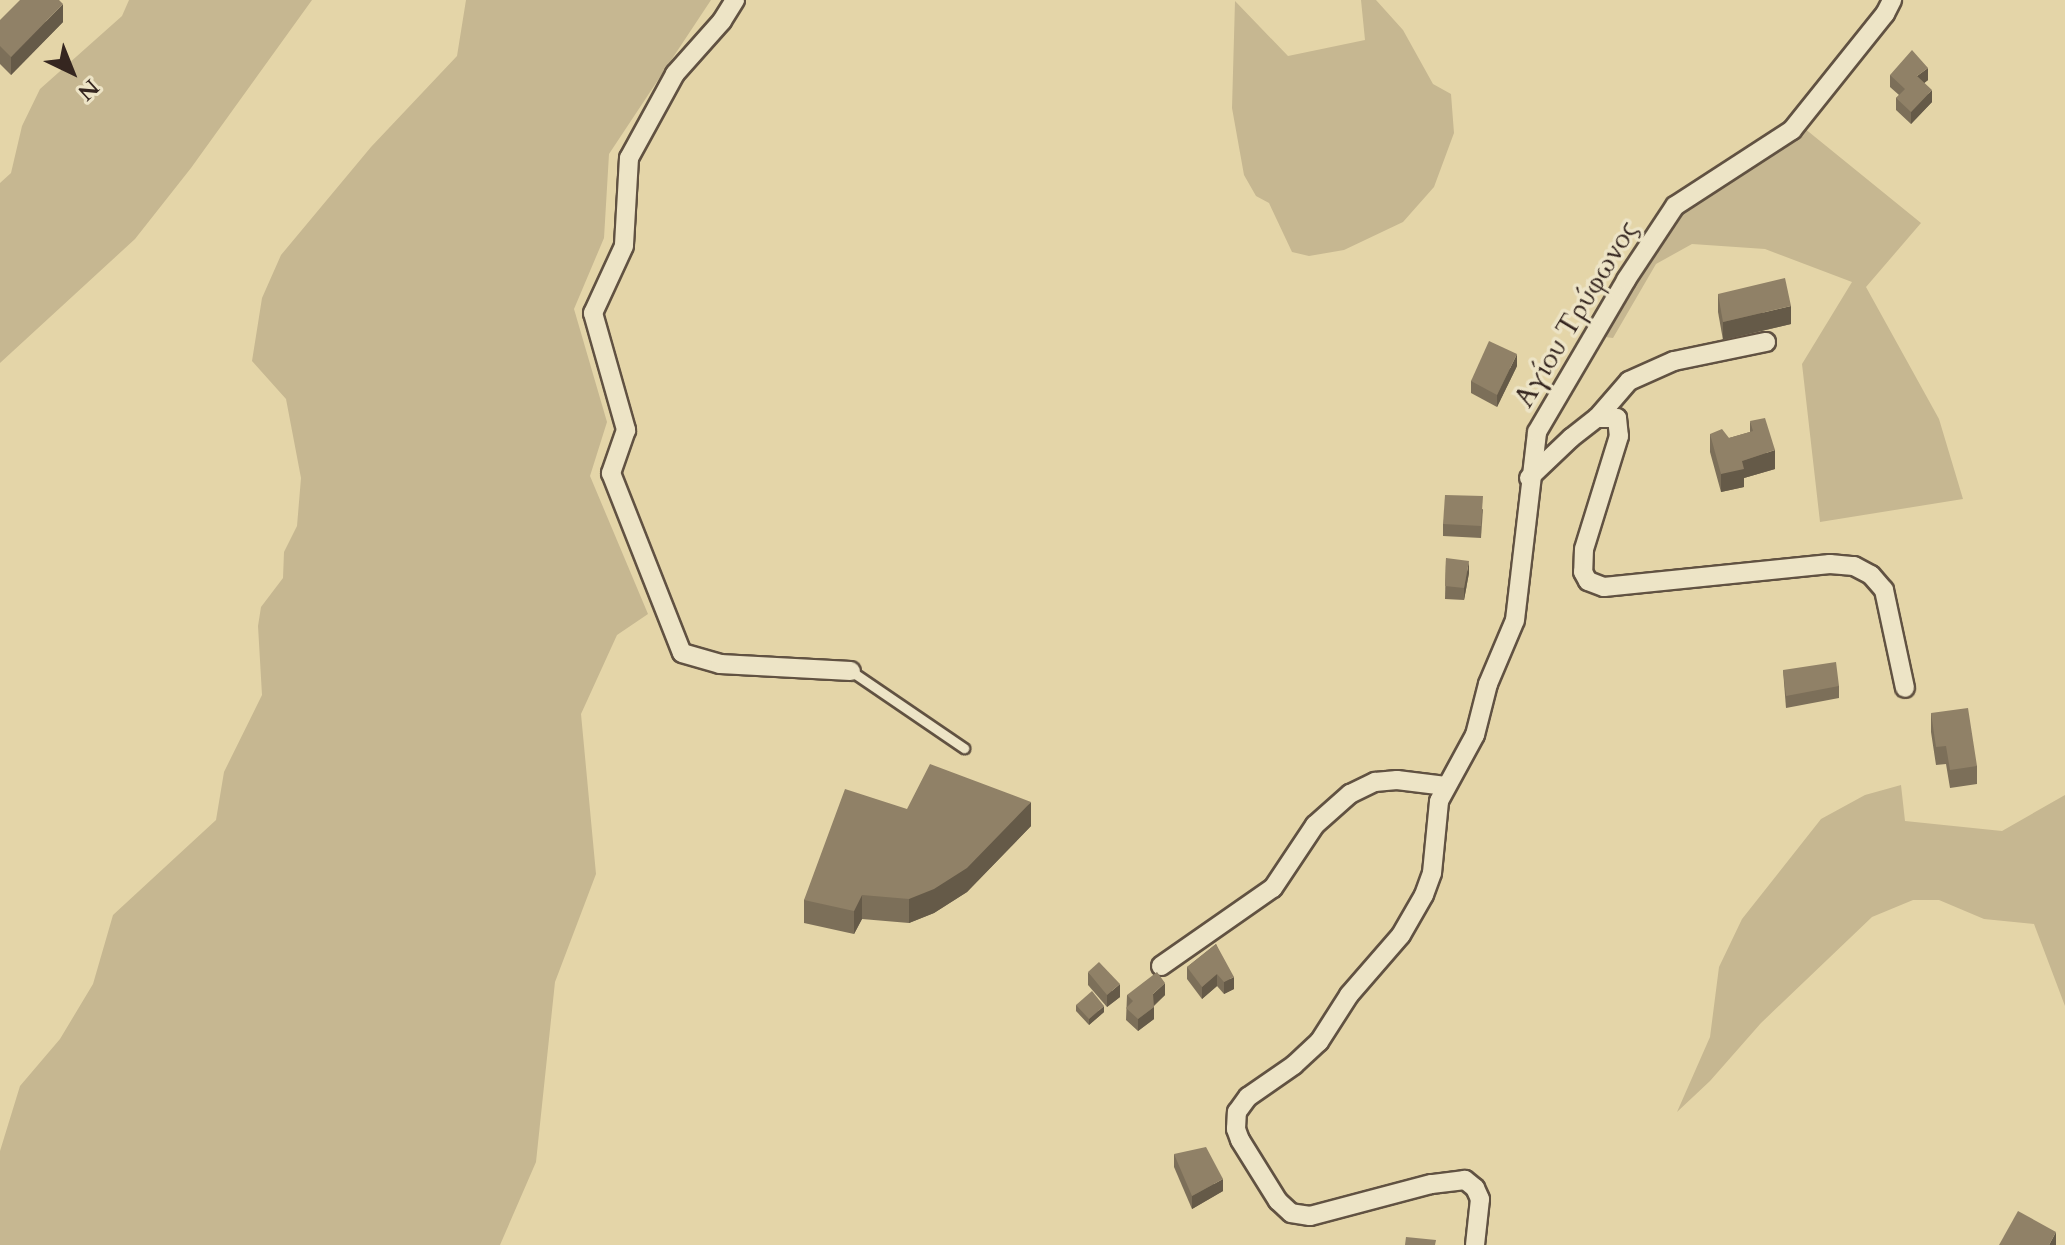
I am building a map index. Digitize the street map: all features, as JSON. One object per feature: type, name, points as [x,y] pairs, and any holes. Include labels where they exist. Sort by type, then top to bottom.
[{"type":"street","points":[[735,0],[722,21],[675,74],[629,158],[624,246],[593,313],[626,430],[611,473],[682,653],[720,664],[851,671]]},
{"type":"street","name":"Αγίου Τρύφωνος","points":[[1475,1245],[1480,1199],[1475,1188],[1465,1180],[1431,1184],[1310,1216],[1291,1213],[1278,1201],[1246,1151],[1235,1124],[1243,1101],[1319,1042],[1349,995],[1415,914],[1430,882],[1434,821],[1446,786],[1475,735],[1488,684],[1515,620],[1529,478],[1537,432],[1675,206],[1792,130],[1885,14],[1892,0]]},
{"type":"street","points":[[1529,478],[1597,418],[1629,381],[1674,361],[1766,342]]},
{"type":"street","points":[[1597,418],[1617,418],[1619,436],[1584,549],[1583,572],[1588,581],[1604,587],[1830,564],[1854,566],[1871,575],[1888,598],[1905,688]]},
{"type":"street","points":[[1161,966],[1273,888],[1315,825],[1350,794],[1375,782],[1397,780],[1446,786]]},
{"type":"lane","points":[[851,671],[964,748]]},
{"type":"shaded area","points":[[129,0],[312,0],[191,168],[135,239],[0,363],[0,183],[11,173],[22,126],[40,89],[122,16]]},
{"type":"shaded area","points":[[466,0],[711,0],[609,154],[604,238],[574,309],[607,422],[590,476],[648,614],[617,635],[581,714],[596,874],[555,982],[536,1162],[500,1245],[0,1245],[0,1151],[20,1086],[60,1039],[93,984],[113,915],[216,820],[224,772],[262,695],[258,626],[261,607],[283,578],[284,552],[297,526],[301,478],[286,399],[252,361],[262,298],[281,255],[371,147],[457,56]]},
{"type":"shaded area","points":[[1361,0],[1376,0],[1403,30],[1433,84],[1451,94],[1454,133],[1434,187],[1403,222],[1344,250],[1309,256],[1292,252],[1269,203],[1256,196],[1244,175],[1232,108],[1235,1],[1288,56],[1365,40]]},
{"type":"shaded area","points":[[1804,128],[1921,223],[1866,287],[1939,419],[1963,499],[1820,522],[1802,364],[1852,282],[1765,249],[1692,244],[1656,264],[1613,338],[1597,336],[1678,209]]},
{"type":"shaded area","points":[[1901,785],[1905,821],[2002,831],[2065,795],[2065,1006],[2034,924],[1984,919],[1939,900],[1913,900],[1872,917],[1761,1023],[1710,1081],[1677,1112],[1710,1037],[1719,967],[1742,919],[1821,819],[1865,795]]},
{"type":"building","points":[[20,0],[59,0],[63,4],[11,57],[0,46],[0,20]]},
{"type":"building","points":[[1912,50],[1928,68],[1917,76],[1932,90],[1911,112],[1896,98],[1905,89],[1890,75]]},
{"type":"building","points":[[1785,278],[1791,306],[1723,322],[1718,294]]},
{"type":"building","points":[[1489,341],[1517,354],[1497,395],[1471,381]]},
{"type":"building","points":[[1765,418],[1775,450],[1742,461],[1744,469],[1721,474],[1710,434],[1722,429],[1729,438],[1753,431],[1750,421]]},
{"type":"building","points":[[1445,495],[1483,496],[1481,526],[1443,524]]},
{"type":"building","points":[[1446,558],[1469,561],[1464,588],[1445,586]]},
{"type":"building","points":[[1836,662],[1839,686],[1786,696],[1783,670]]},
{"type":"building","points":[[1968,708],[1977,766],[1950,770],[1946,746],[1936,747],[1931,713]]},
{"type":"building","points":[[930,764],[1031,802],[967,868],[934,889],[909,899],[862,895],[854,911],[804,900],[845,789],[907,809]]},
{"type":"building","points":[[1216,944],[1234,977],[1224,982],[1217,974],[1202,987],[1187,967]]},
{"type":"building","points":[[1099,962],[1120,984],[1107,995],[1088,972]]},
{"type":"building","points":[[1157,972],[1165,983],[1153,994],[1154,1007],[1138,1019],[1126,1008],[1133,1001],[1127,995]]},
{"type":"building","points":[[1092,991],[1104,1006],[1089,1019],[1076,1005]]},
{"type":"building","points":[[1206,1147],[1223,1179],[1192,1196],[1174,1154]]},
{"type":"building","points":[[2018,1211],[2056,1232],[2049,1245],[1999,1245]]},
{"type":"building","points":[[1406,1237],[1436,1240],[1435,1245],[1405,1245]]}]
